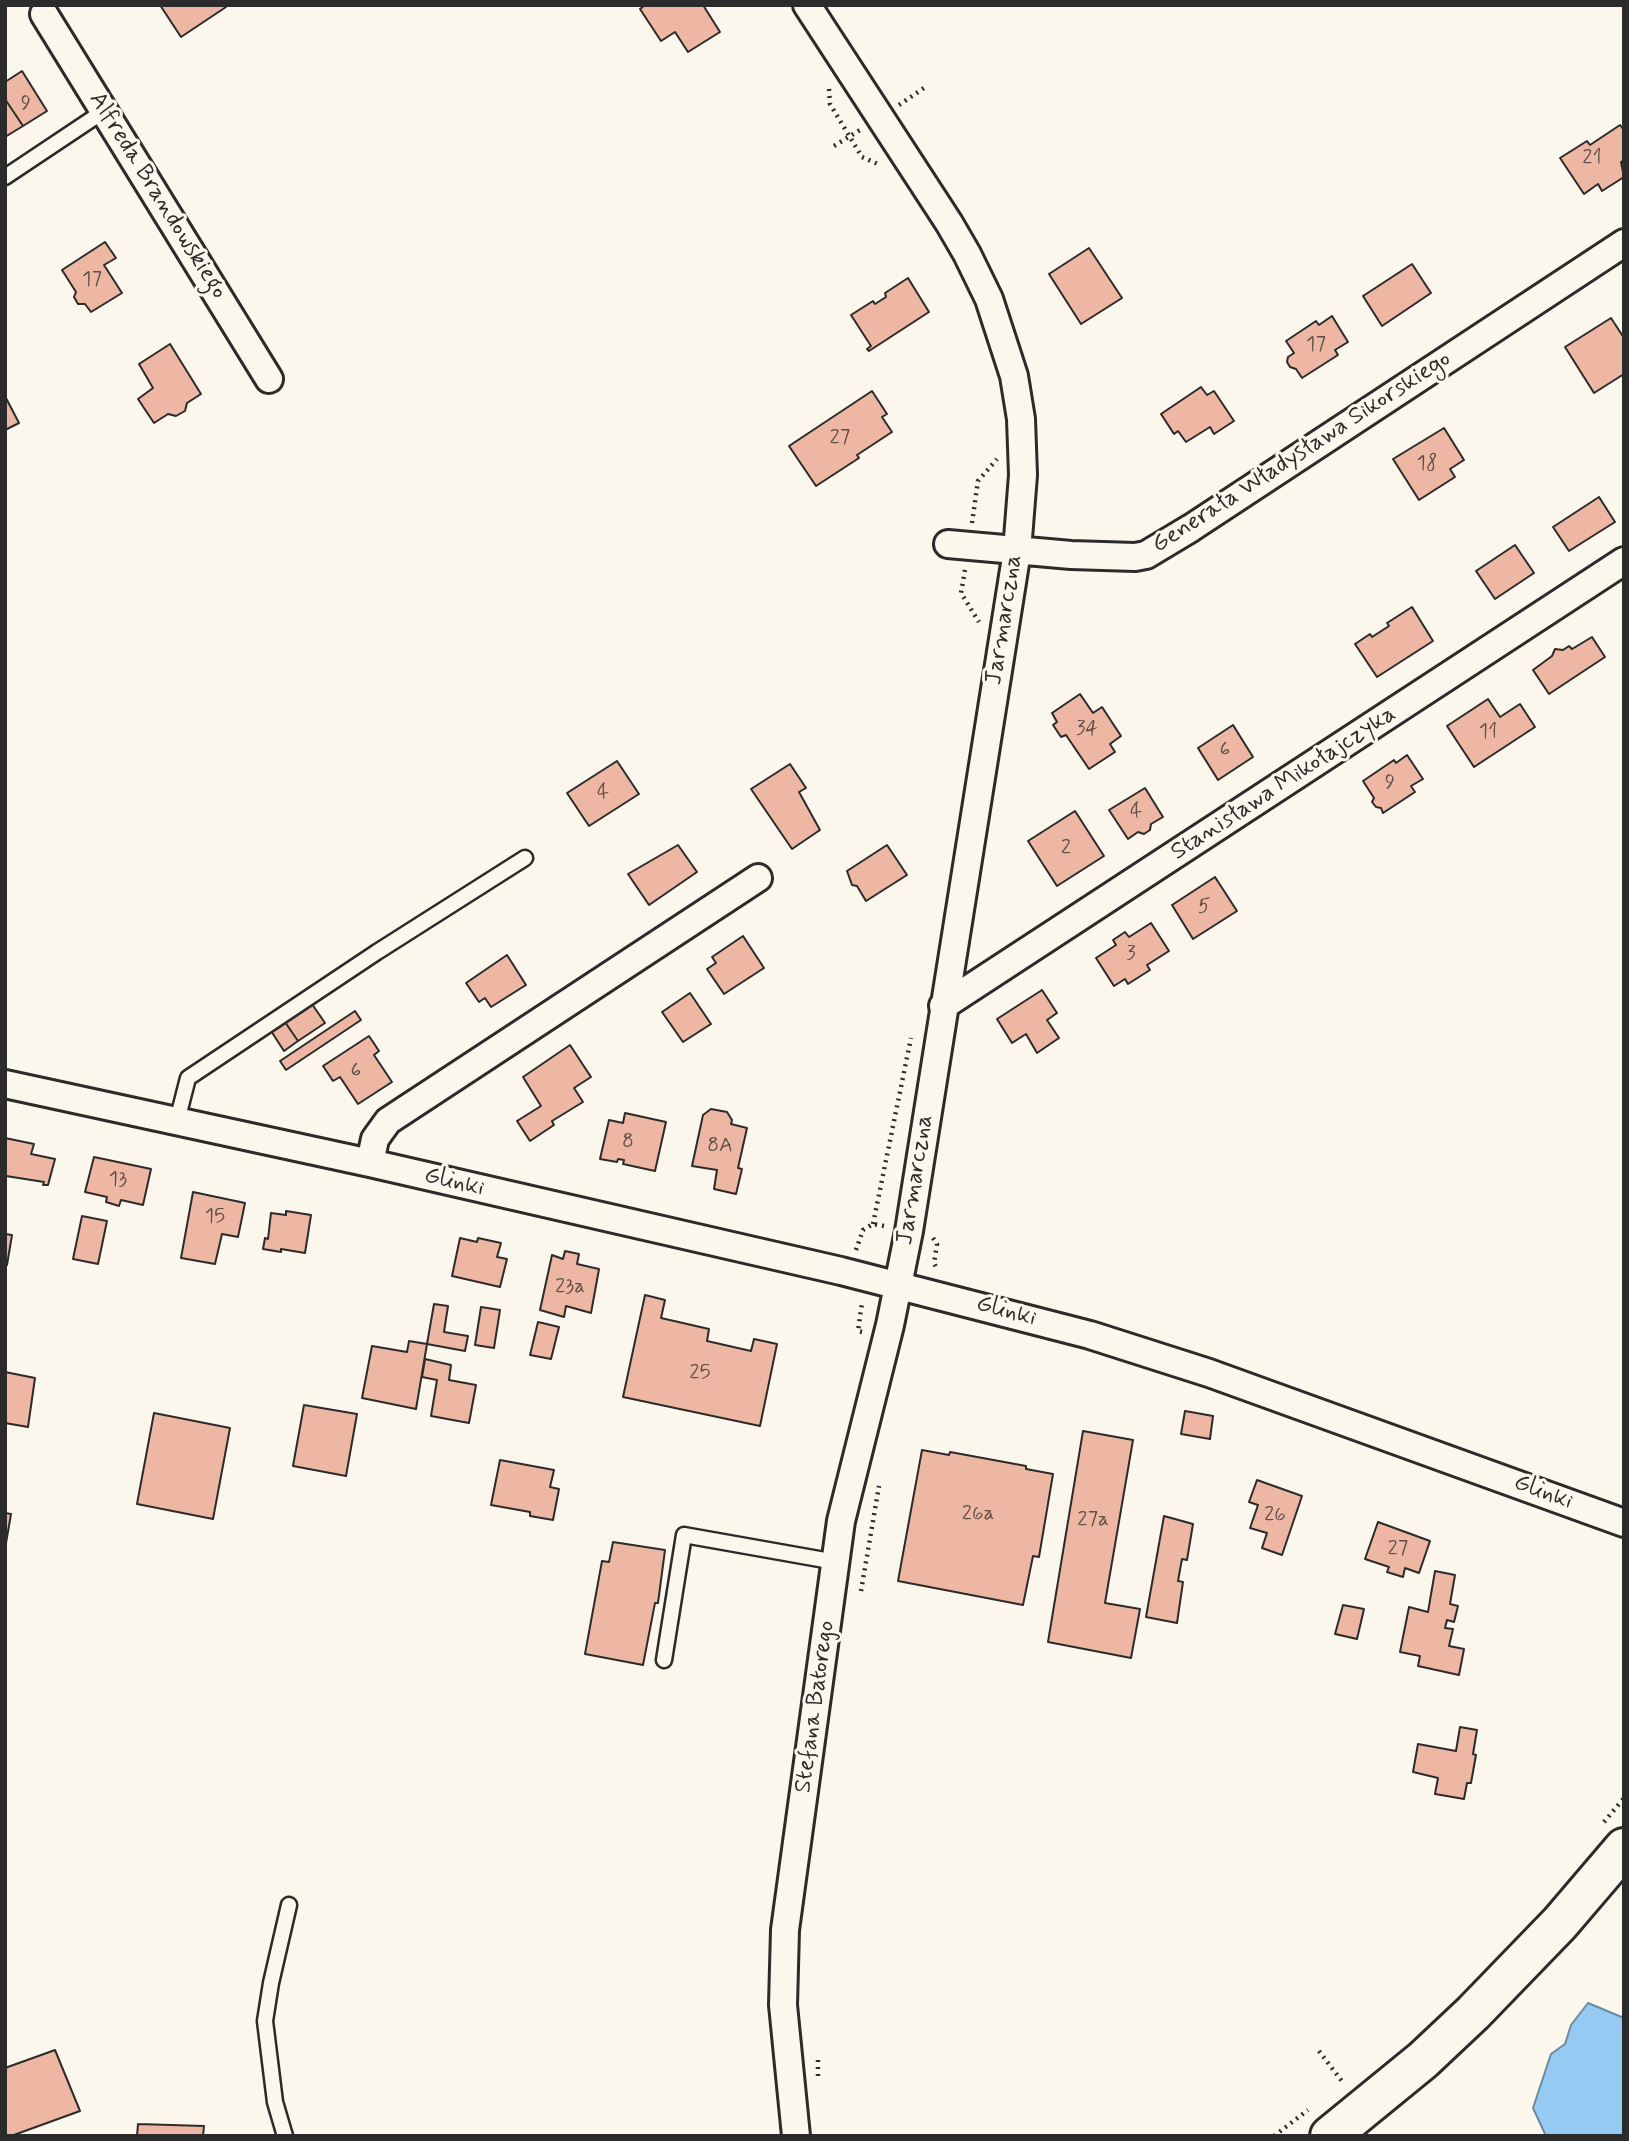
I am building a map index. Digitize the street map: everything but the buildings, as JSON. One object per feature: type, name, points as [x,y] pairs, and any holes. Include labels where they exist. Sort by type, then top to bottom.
[{"type":"main road","points":[[1322,2121],[1349,2090],[1423,2060],[1518,1969],[1611,1838]]},
{"type":"street","name":"Jarmarczna","points":[[807,5],[967,254],[989,299],[1014,376],[1021,419],[1023,475],[1017,551],[899,1284]]},
{"type":"street","name":"Alfreda Brandowskiego","points":[[47,8],[104,111],[269,379]]},
{"type":"street","name":"Generała Władysława Sikorskiego","points":[[958,545],[1122,557],[1146,555],[1624,243]]},
{"type":"street","name":"Stanisława Mikołajczyka","points":[[943,1006],[1624,561]]},
{"type":"street","points":[[370,1163],[375,1139],[388,1121],[758,878]]},
{"type":"street","name":"Glinki","points":[[5,1084],[370,1163],[899,1284],[1090,1335],[1209,1373],[1624,1523]]},
{"type":"street","name":"Stefana Batorego","points":[[796,2136],[783,2006],[785,1930],[841,1521],[899,1284]]},
{"type":"lane","points":[[5,177],[104,111]]},
{"type":"lane","points":[[177,1121],[188,1078],[377,952],[525,858]]},
{"type":"lane","points":[[664,1660],[684,1535],[836,1562]]},
{"type":"lane","points":[[285,2136],[275,2102],[265,2021],[289,1905]]},
{"type":"path","points":[[822,78],[829,89],[830,104],[862,157],[885,167]]},
{"type":"path","points":[[980,623],[961,593],[958,545],[978,481],[998,459],[996,445]]},
{"type":"path","points":[[873,1224],[913,1026]]},
{"type":"path","points":[[862,1309],[858,1331],[887,1338]]},
{"type":"path","points":[[860,1593],[882,1474]]},
{"type":"path","points":[[1611,1838],[1624,1798]]},
{"type":"path","points":[[1319,2050],[1349,2090]]},
{"type":"path","points":[[817,2059],[818,2085]]},
{"type":"path","points":[[1274,2136],[1322,2121]]},
{"type":"water","points":[[1588,2003],[1624,2018],[1624,2136],[1546,2136],[1533,2108],[1551,2054],[1565,2044],[1571,2025]]}]
